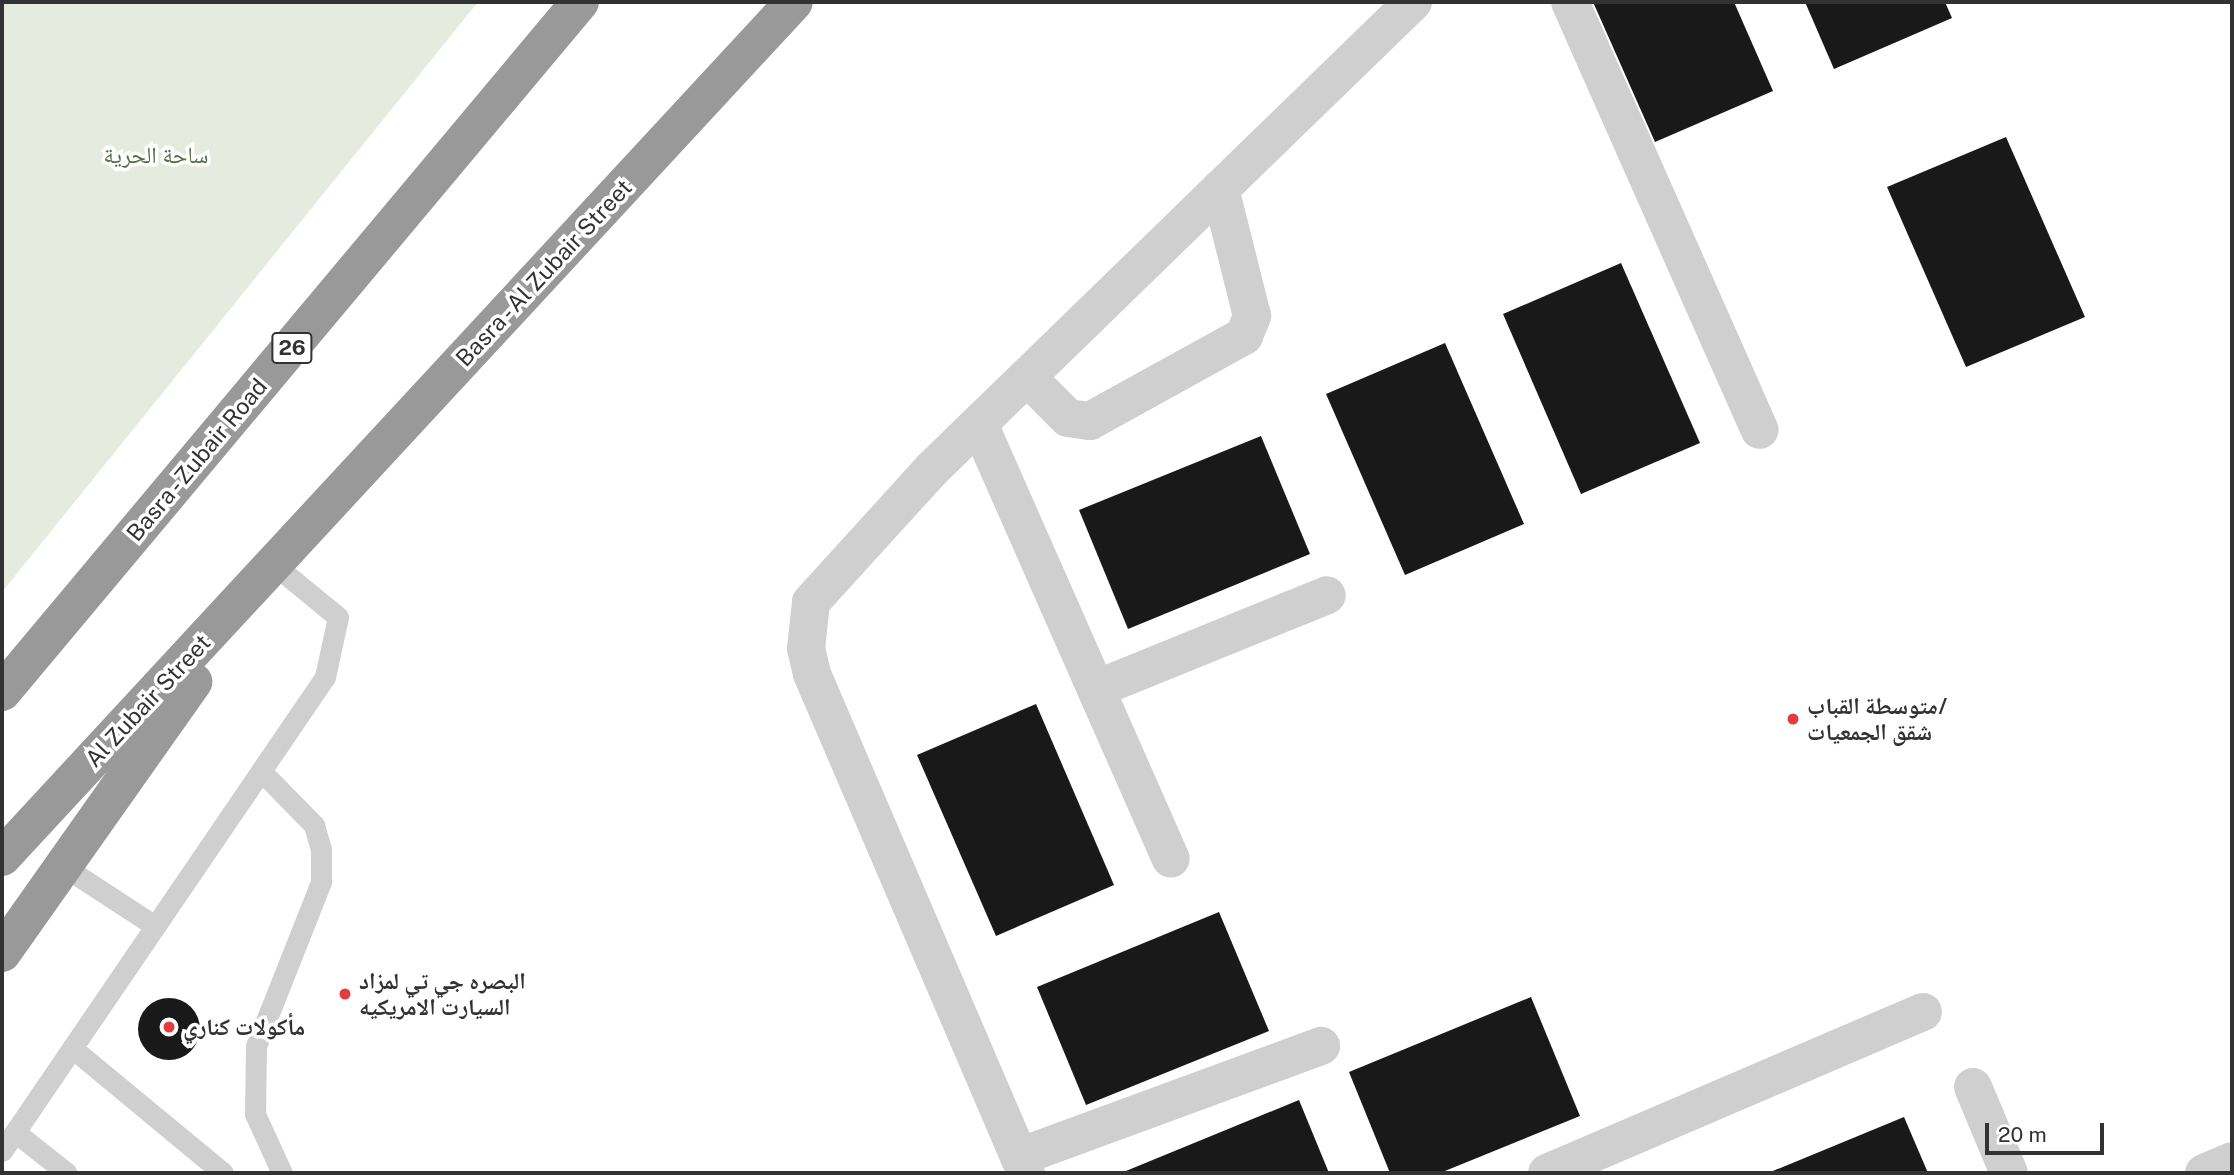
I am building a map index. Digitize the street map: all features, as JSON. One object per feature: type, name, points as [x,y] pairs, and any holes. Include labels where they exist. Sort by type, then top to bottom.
[{"type":"highway","name":"Basra - Zubair Road","points":[[2,692],[580,2]]},
{"type":"highway","name":"Basra - Al Zubair Street","points":[[285,555],[793,2]]},
{"type":"highway","name":"Al Zubair Street","points":[[2,858],[285,555]]},
{"type":"highway","points":[[2,953],[60,864],[285,555]]},
{"type":"street","points":[[1321,1046],[1022,1165],[806,649],[811,602],[979,424],[1413,2]]},
{"type":"street","points":[[1570,2],[1760,430]]},
{"type":"street","points":[[1027,377],[1068,418],[1090,421],[1244,336],[1252,316],[1220,190]]},
{"type":"street","points":[[979,424],[1171,859]]},
{"type":"street","points":[[1096,689],[1327,595]]},
{"type":"street","points":[[1547,1173],[1923,1012]]},
{"type":"street","points":[[1973,1087],[2009,1173]]},
{"type":"street","points":[[2204,1173],[2232,1161]]},
{"type":"lane","points":[[2,1151],[263,773],[324,677],[337,638],[338,617],[285,555]]},
{"type":"lane","points":[[263,773],[314,825],[321,850],[321,882],[256,1046],[255,1114],[282,1173]]},
{"type":"lane","points":[[60,864],[155,926]]},
{"type":"lane","points":[[72,1048],[223,1173]]},
{"type":"lane","points":[[15,1132],[67,1173]]},
{"type":"green space","name":"ساحة الحرية","points":[[2,2],[478,2],[2,592]]},
{"type":"building","points":[[1593,2],[1734,2],[1773,91],[1655,142]]},
{"type":"building","points":[[1805,2],[1945,2],[1952,18],[1834,69]]},
{"type":"building","points":[[2006,137],[2085,317],[1966,367],[1887,187]]},
{"type":"building","points":[[1621,263],[1700,443],[1581,494],[1503,314]]},
{"type":"building","points":[[1445,343],[1524,524],[1405,575],[1326,394]]},
{"type":"building","points":[[1261,436],[1310,554],[1128,629],[1079,510]]},
{"type":"building","points":[[1036,704],[1114,885],[996,936],[917,755]]},
{"type":"building","points":[[1219,912],[1269,1031],[1086,1105],[1037,987]]},
{"type":"building","points":[[1531,997],[1580,1116],[1440,1173],[1390,1173],[1349,1072]]},
{"type":"building","name":"مأكولات كناري","points":[[169,998],[181,1000],[191,1007],[198,1017],[198,1041],[191,1051],[181,1058],[169,1060],[157,1058],[147,1051],[140,1041],[138,1029],[140,1017],[147,1007],[157,1000]]},
{"type":"building","points":[[1299,1100],[1329,1173],[1121,1173]]},
{"type":"building","points":[[1904,1117],[1928,1173],[1768,1173]]},
{"type":"place","name":"متوسطة القباب/ شقق الجمعيات","points":[[1793,719]]},
{"type":"place","name":"البصره جي تي لمزاد السيارت الامريكيه","points":[[345,994]]},
{"type":"place","name":"مأكولات كناري","points":[[169,1027]]}]
